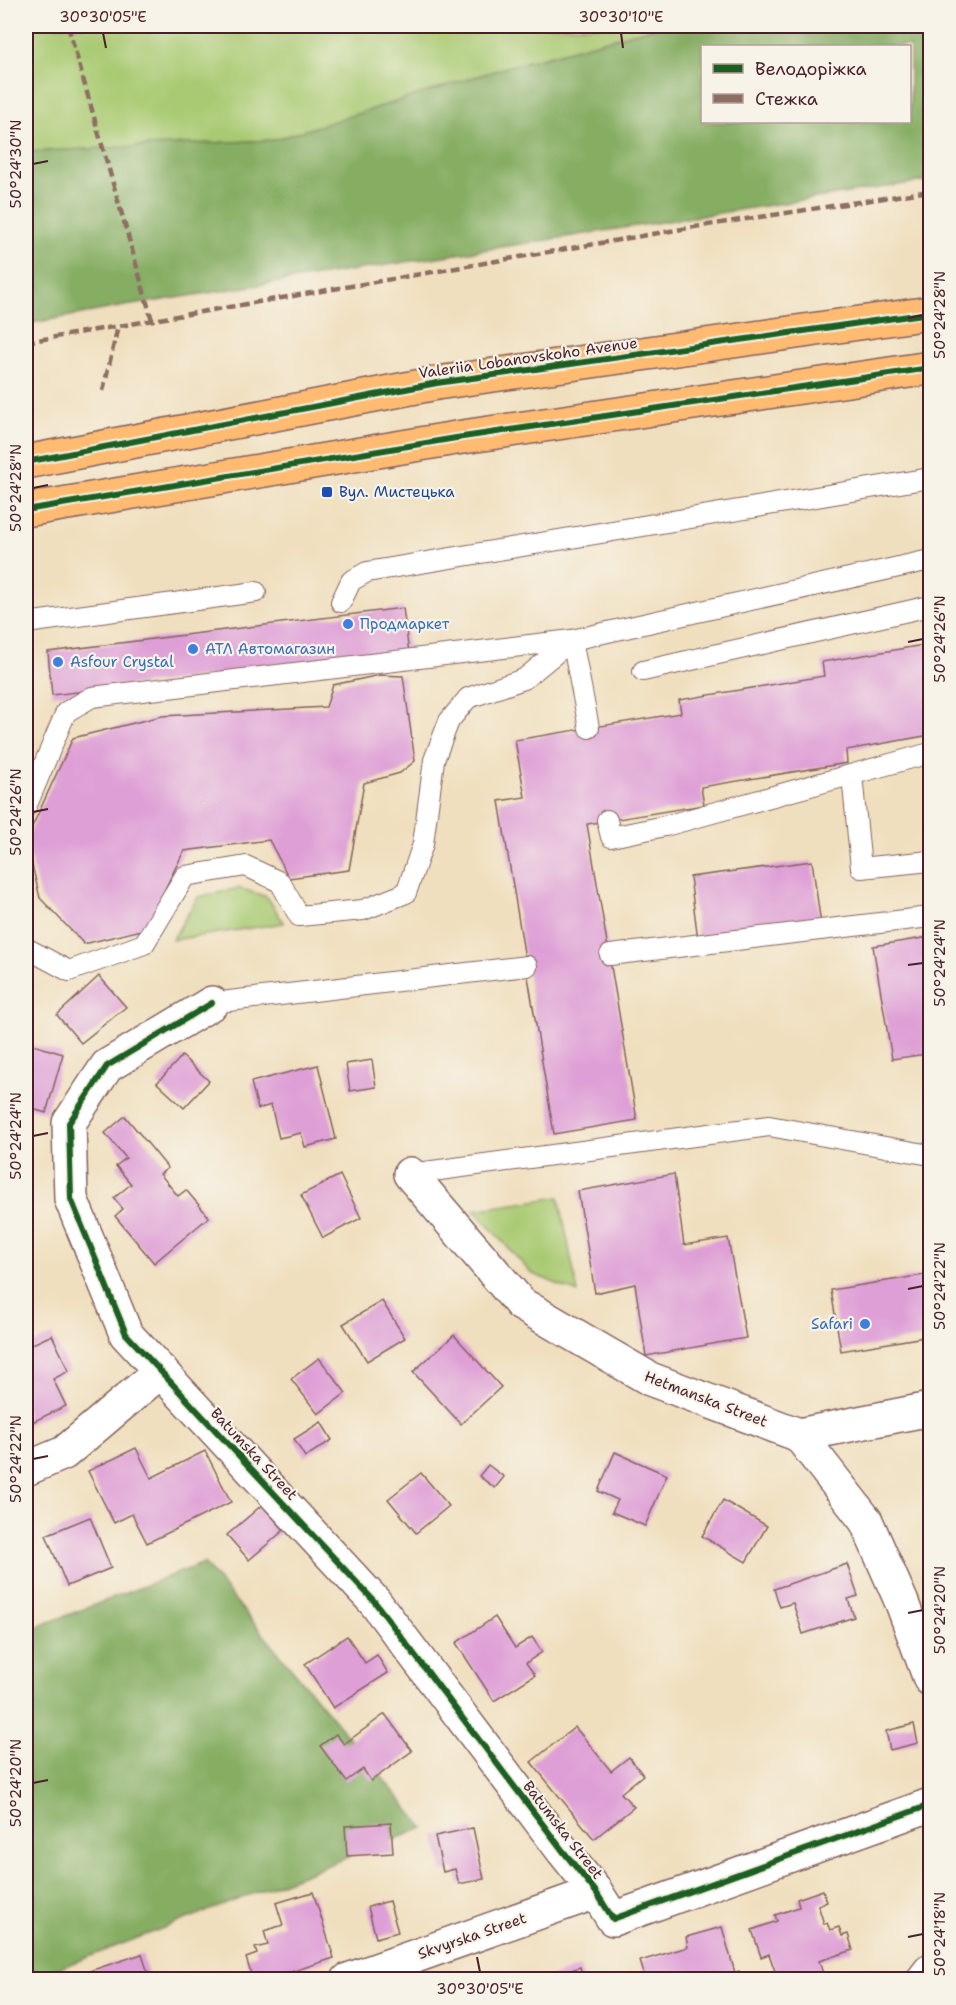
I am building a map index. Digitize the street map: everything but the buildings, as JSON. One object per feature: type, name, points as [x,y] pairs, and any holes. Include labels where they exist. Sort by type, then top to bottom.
[{"type":"main road","name":"Valeriia Lobanovskoho Avenue","points":[[26,462],[437,383],[930,313]]},
{"type":"main road","points":[[26,510],[456,438],[930,368]]},
{"type":"street","name":"Batumska Street","points":[[212,1003],[107,1066],[69,1123],[71,1199],[126,1334],[374,1600],[604,1905]]},
{"type":"street","name":"Hetmanska Street","points":[[410,1174],[521,1304],[650,1379],[799,1435]]},
{"type":"street","points":[[26,1469],[64,1453],[161,1371]]},
{"type":"street","points":[[930,1408],[799,1435],[866,1521],[902,1603],[930,1679]]},
{"type":"street","name":"Skvyrska Street","points":[[348,1980],[604,1905],[930,1805]]},
{"type":"street","points":[[923,1980],[930,1971]]},
{"type":"lane","points":[[341,602],[351,581],[367,572],[930,478]]},
{"type":"lane","points":[[26,807],[66,712],[92,697],[572,640],[930,560]]},
{"type":"lane","points":[[26,623],[256,592]]},
{"type":"lane","points":[[643,671],[930,606]]},
{"type":"lane","points":[[26,948],[69,970],[144,944],[185,876],[246,866],[280,882],[299,916],[363,910],[406,893],[423,844],[435,760],[448,721],[468,698],[525,679],[572,640]]},
{"type":"lane","points":[[572,640],[589,728]]},
{"type":"lane","points":[[607,820],[611,837],[664,826],[930,753]]},
{"type":"lane","points":[[852,775],[861,868],[930,861]]},
{"type":"lane","points":[[610,955],[930,917]]},
{"type":"lane","points":[[212,1003],[527,966]]},
{"type":"lane","points":[[410,1174],[769,1126],[930,1155]]},
{"type":"green space","points":[[26,26],[660,26],[507,67],[274,140],[26,152]]},
{"type":"green space","points":[[660,26],[930,26],[930,180],[125,306],[26,324],[26,152],[274,140],[507,67]]},
{"type":"green space","points":[[239,888],[267,897],[284,923],[172,940],[198,897]]},
{"type":"green space","points":[[559,1197],[578,1293],[531,1273],[474,1210]]},
{"type":"green space","points":[[204,1563],[424,1828],[26,1980],[26,1631]]},
{"type":"marked path","points":[[68,26],[152,320]]},
{"type":"marked path","points":[[26,342],[688,228],[930,191]]},
{"type":"marked path","points":[[103,391],[118,326]]},
{"type":"cycle path","points":[[26,462],[437,383],[930,313]]},
{"type":"cycle path","points":[[26,510],[456,438],[930,368]]},
{"type":"cycle path","points":[[212,1003],[107,1066],[69,1123],[71,1199],[126,1334],[374,1601],[596,1892],[613,1919],[930,1805]]},
{"type":"place","name":"Вул. Мистецька","points":[[327,492]]},
{"type":"place","name":"Продмаркет","points":[[348,624]]},
{"type":"place","name":"АТЛ Автомагазин","points":[[193,649]]},
{"type":"place","name":"Asfour Crystal","points":[[58,662]]},
{"type":"place","name":"Safari","points":[[865,1324]]}]
